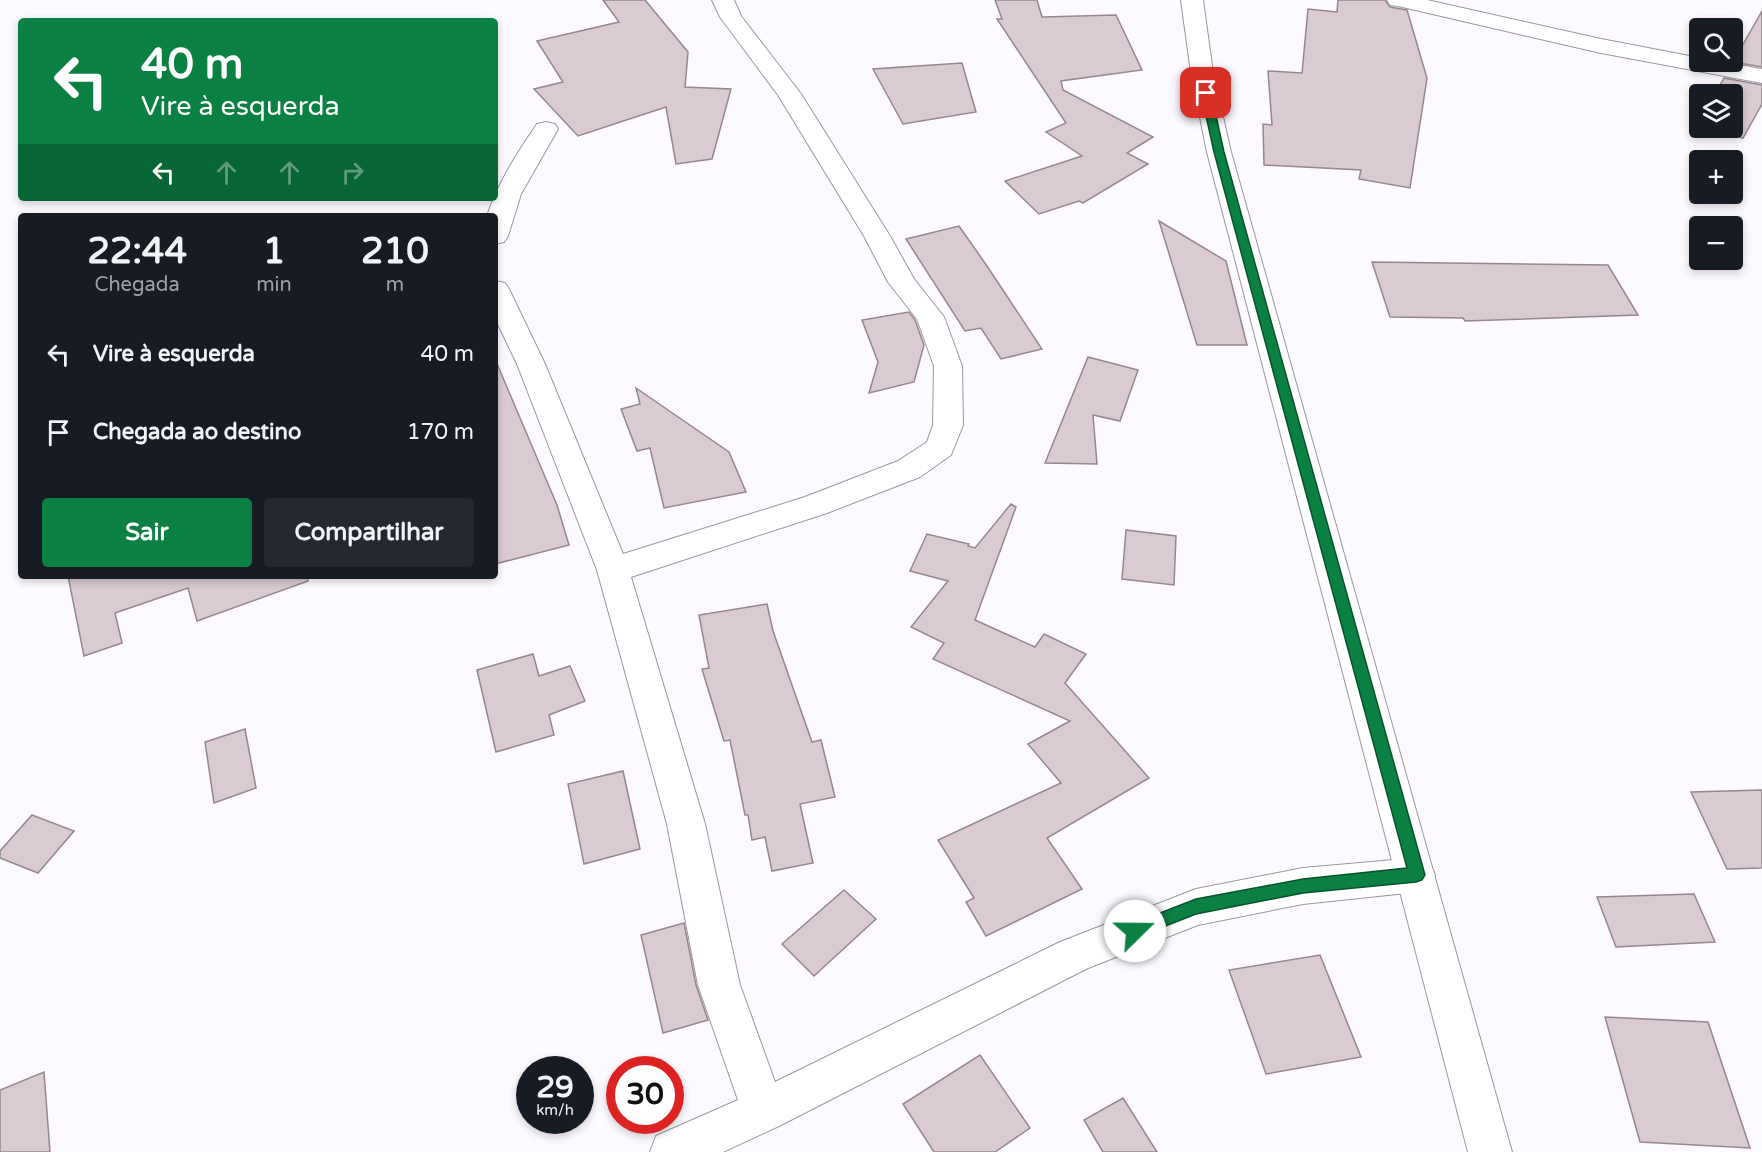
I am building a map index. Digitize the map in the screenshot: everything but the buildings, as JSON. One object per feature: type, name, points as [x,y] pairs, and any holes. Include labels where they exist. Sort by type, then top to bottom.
[{"type":"street","points":[[613,570],[816,505],[909,469],[940,448],[948,425],[948,366],[930,316],[902,282],[877,236],[789,94],[731,17],[723,0]]},
{"type":"street","points":[[1192,0],[1202,74],[1219,152],[1490,1152]]},
{"type":"street","points":[[1398,0],[1601,46],[1762,76]]},
{"type":"street","points":[[498,217],[516,176],[546,129]]},
{"type":"street","points":[[498,295],[531,364],[613,570],[686,824],[719,985],[764,1111]]},
{"type":"street","points":[[672,1152],[764,1111],[1074,955],[1196,907],[1303,886],[1416,875]]},
{"type":"route","points":[[1135,931],[1196,907],[1303,886],[1416,875],[1219,152],[1206,93]]}]
